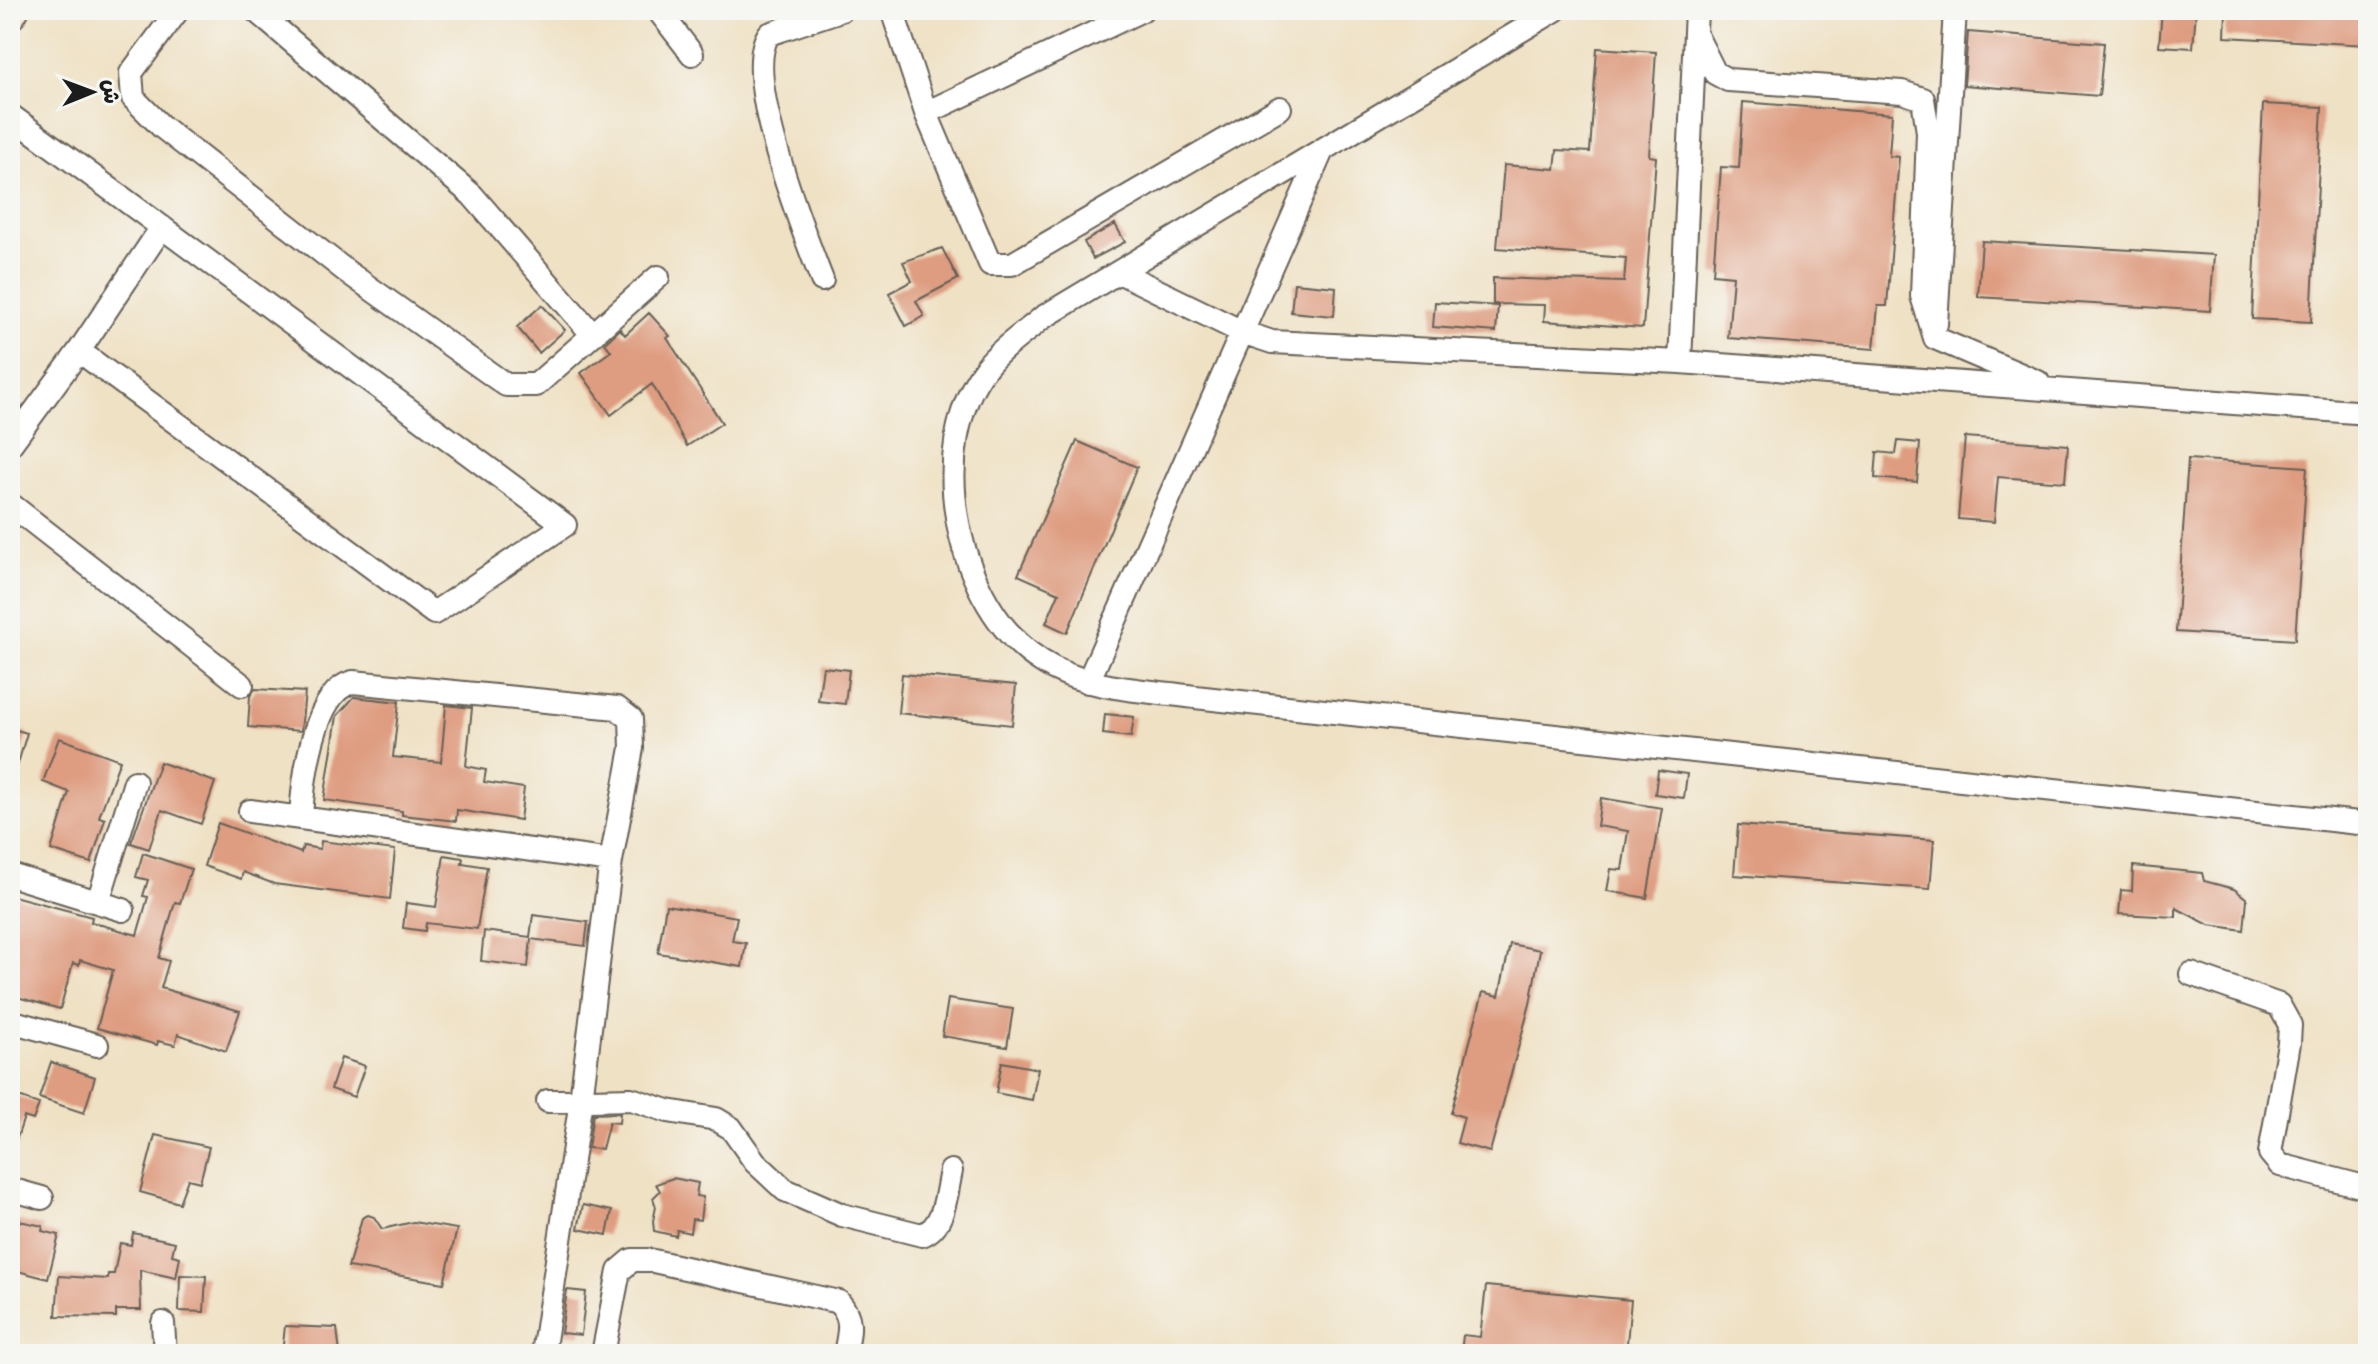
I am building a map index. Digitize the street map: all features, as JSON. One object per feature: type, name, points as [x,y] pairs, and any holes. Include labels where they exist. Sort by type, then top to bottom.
[{"type":"street","points":[[178,10],[131,73],[133,98],[174,137],[346,271],[506,385],[536,385],[658,277]]},
{"type":"street","points":[[255,10],[472,195],[593,335]]},
{"type":"street","points":[[658,10],[692,54]]},
{"type":"street","points":[[822,280],[781,174],[759,52],[769,34],[806,15],[841,10]]},
{"type":"street","points":[[892,10],[926,113],[990,264],[1012,264],[1280,108]]},
{"type":"street","points":[[926,113],[1142,10]]},
{"type":"street","points":[[1555,10],[1042,318],[987,366],[961,415],[951,481],[960,541],[997,618],[1040,661],[1088,682],[1195,697],[2368,823]]},
{"type":"street","points":[[1680,362],[1696,10]]},
{"type":"street","points":[[1935,338],[1955,10]]},
{"type":"street","points":[[1695,33],[1715,73],[1728,80],[1902,92],[1923,99],[1928,132],[1922,296],[1935,338]]},
{"type":"street","points":[[10,115],[565,525],[434,613],[79,351]]},
{"type":"street","points":[[1088,682],[1321,153]]},
{"type":"street","points":[[10,445],[79,351],[162,227]]},
{"type":"street","points":[[1121,273],[1242,332],[1272,342],[1680,362],[2368,413]]},
{"type":"street","points":[[1935,338],[2062,391]]},
{"type":"street","points":[[10,504],[242,685]]},
{"type":"street","points":[[301,817],[307,763],[327,702],[343,684],[353,682],[626,711],[634,730],[611,861],[581,1100],[543,1354]]},
{"type":"street","points":[[98,902],[135,782]]},
{"type":"street","points":[[250,811],[611,861]]},
{"type":"street","points":[[10,875],[123,910]]},
{"type":"street","points":[[2191,974],[2279,1005],[2290,1025],[2270,1153],[2280,1165],[2368,1188]]},
{"type":"street","points":[[10,1021],[97,1045]]},
{"type":"street","points":[[548,1101],[631,1099],[668,1111],[716,1119],[731,1128],[755,1162],[785,1190],[842,1215],[922,1235],[938,1224],[951,1171]]},
{"type":"street","points":[[10,1189],[42,1198]]},
{"type":"street","points":[[603,1354],[619,1271],[632,1260],[649,1260],[839,1302],[851,1323],[845,1354]]},
{"type":"street","points":[[163,1323],[165,1354]]},
{"type":"building","points":[[2162,10],[2196,10],[2193,48],[2159,46]]},
{"type":"building","points":[[2226,10],[2368,10],[2368,45],[2225,37]]},
{"type":"building","points":[[1968,32],[2104,43],[2099,96],[1964,85]]},
{"type":"building","points":[[1597,48],[1656,52],[1649,156],[1656,157],[1643,328],[1544,321],[1545,305],[1493,304],[1493,278],[1624,282],[1626,258],[1497,248],[1504,165],[1555,169],[1557,150],[1590,152]]},
{"type":"building","points":[[1743,102],[1892,114],[1889,156],[1899,157],[1887,306],[1878,306],[1874,349],[1728,338],[1733,276],[1713,274],[1721,167],[1739,168]]},
{"type":"building","points":[[2263,104],[2322,107],[2311,322],[2252,319]]},
{"type":"building","points":[[1115,224],[1125,242],[1093,259],[1084,242]]},
{"type":"building","points":[[1982,241],[2214,255],[2210,311],[1978,297]]},
{"type":"building","points":[[942,248],[958,279],[916,301],[924,316],[906,326],[889,293],[912,281],[903,262]]},
{"type":"building","points":[[1294,283],[1336,287],[1334,316],[1291,312]]},
{"type":"building","points":[[1435,302],[1498,306],[1496,332],[1433,327]]},
{"type":"building","points":[[542,305],[565,330],[539,353],[517,327]]},
{"type":"building","points":[[649,313],[670,336],[667,338],[722,423],[687,446],[652,384],[611,415],[581,373],[611,351],[605,343],[620,329],[625,335]]},
{"type":"building","points":[[1965,437],[2068,445],[2065,482],[1998,477],[1994,522],[1958,519]]},
{"type":"building","points":[[1077,441],[1137,467],[1067,633],[1046,623],[1059,593],[1018,575]]},
{"type":"building","points":[[1898,441],[1920,443],[1917,482],[1875,478],[1877,452],[1896,454]]},
{"type":"building","points":[[2188,459],[2307,467],[2295,640],[2176,632]]},
{"type":"building","points":[[823,667],[849,670],[845,704],[818,701]]},
{"type":"building","points":[[902,674],[1016,685],[1012,725],[898,713]]},
{"type":"building","points":[[255,689],[305,692],[301,731],[248,727],[250,696]]},
{"type":"building","points":[[354,697],[399,702],[393,757],[441,762],[446,705],[472,708],[466,766],[486,770],[484,782],[524,788],[520,820],[457,810],[456,821],[402,815],[402,811],[324,800],[337,716]]},
{"type":"building","points":[[1105,714],[1134,717],[1131,737],[1103,734]]},
{"type":"building","points":[[10,728],[27,733],[14,777],[10,776]]},
{"type":"building","points":[[59,738],[120,760],[99,817],[105,819],[91,863],[51,850],[69,792],[43,782]]},
{"type":"building","points":[[160,762],[215,782],[201,824],[162,810],[149,849],[131,843]]},
{"type":"building","points":[[1658,770],[1687,774],[1684,798],[1655,794]]},
{"type":"building","points":[[1601,798],[1662,808],[1647,898],[1607,891],[1611,869],[1622,870],[1628,831],[1597,826]]},
{"type":"building","points":[[218,823],[301,853],[303,846],[320,849],[321,841],[395,850],[390,899],[274,884],[243,872],[241,879],[204,866]]},
{"type":"building","points":[[1738,825],[1934,840],[1930,889],[1734,875]]},
{"type":"building","points":[[143,853],[191,869],[180,903],[175,902],[159,958],[169,961],[161,988],[240,1011],[226,1051],[178,1034],[175,1045],[158,1041],[157,1045],[97,1028],[113,970],[80,960],[79,965],[73,963],[60,1009],[10,995],[10,895],[92,917],[91,922],[137,935],[148,897],[143,896],[148,880],[136,877]]},
{"type":"building","points":[[444,855],[463,858],[462,863],[487,867],[477,929],[426,923],[425,931],[403,928],[406,903],[436,907]]},
{"type":"building","points":[[2133,866],[2202,873],[2204,881],[2234,889],[2247,899],[2244,930],[2209,925],[2176,908],[2176,917],[2119,914],[2121,890],[2132,891]]},
{"type":"building","points":[[666,905],[737,917],[732,941],[746,943],[742,967],[658,953]]},
{"type":"building","points":[[533,915],[588,922],[585,946],[531,939],[528,967],[481,961],[484,931],[530,937]]},
{"type":"building","points":[[1510,944],[1540,950],[1530,1004],[1490,1152],[1457,1143],[1464,1117],[1451,1113],[1483,992],[1499,996]]},
{"type":"building","points":[[948,999],[1013,1009],[1007,1047],[942,1036]]},
{"type":"building","points":[[341,1058],[365,1066],[354,1097],[331,1089]]},
{"type":"building","points":[[51,1062],[95,1077],[84,1113],[39,1098]]},
{"type":"building","points":[[1002,1062],[1038,1069],[1032,1100],[996,1093]]},
{"type":"building","points":[[10,1094],[39,1104],[33,1120],[24,1117],[13,1150],[10,1150]]},
{"type":"building","points":[[620,1113],[619,1123],[609,1122],[602,1149],[588,1148],[593,1114]]},
{"type":"building","points":[[155,1135],[209,1147],[200,1182],[188,1179],[179,1203],[140,1192]]},
{"type":"building","points":[[673,1178],[698,1183],[696,1196],[703,1197],[700,1220],[692,1219],[690,1233],[677,1230],[676,1236],[654,1231],[653,1221],[656,1207],[653,1198],[660,1191],[656,1184]]},
{"type":"building","points":[[583,1205],[612,1211],[607,1235],[578,1229]]},
{"type":"building","points":[[368,1215],[374,1217],[382,1229],[413,1222],[457,1229],[444,1283],[348,1267],[362,1218]]},
{"type":"building","points":[[10,1219],[43,1226],[42,1231],[59,1235],[48,1279],[10,1269]]},
{"type":"building","points":[[133,1233],[175,1242],[172,1255],[180,1257],[176,1278],[140,1270],[141,1310],[116,1310],[116,1317],[56,1316],[59,1276],[108,1279],[108,1274],[114,1274],[120,1243],[131,1245]]},
{"type":"building","points":[[180,1275],[206,1276],[204,1312],[179,1311]]},
{"type":"building","points":[[1486,1286],[1631,1300],[1626,1354],[1461,1354],[1463,1335],[1480,1337]]},
{"type":"building","points":[[567,1290],[586,1292],[581,1335],[561,1333]]},
{"type":"building","points":[[285,1326],[337,1328],[340,1354],[282,1354]]}]
